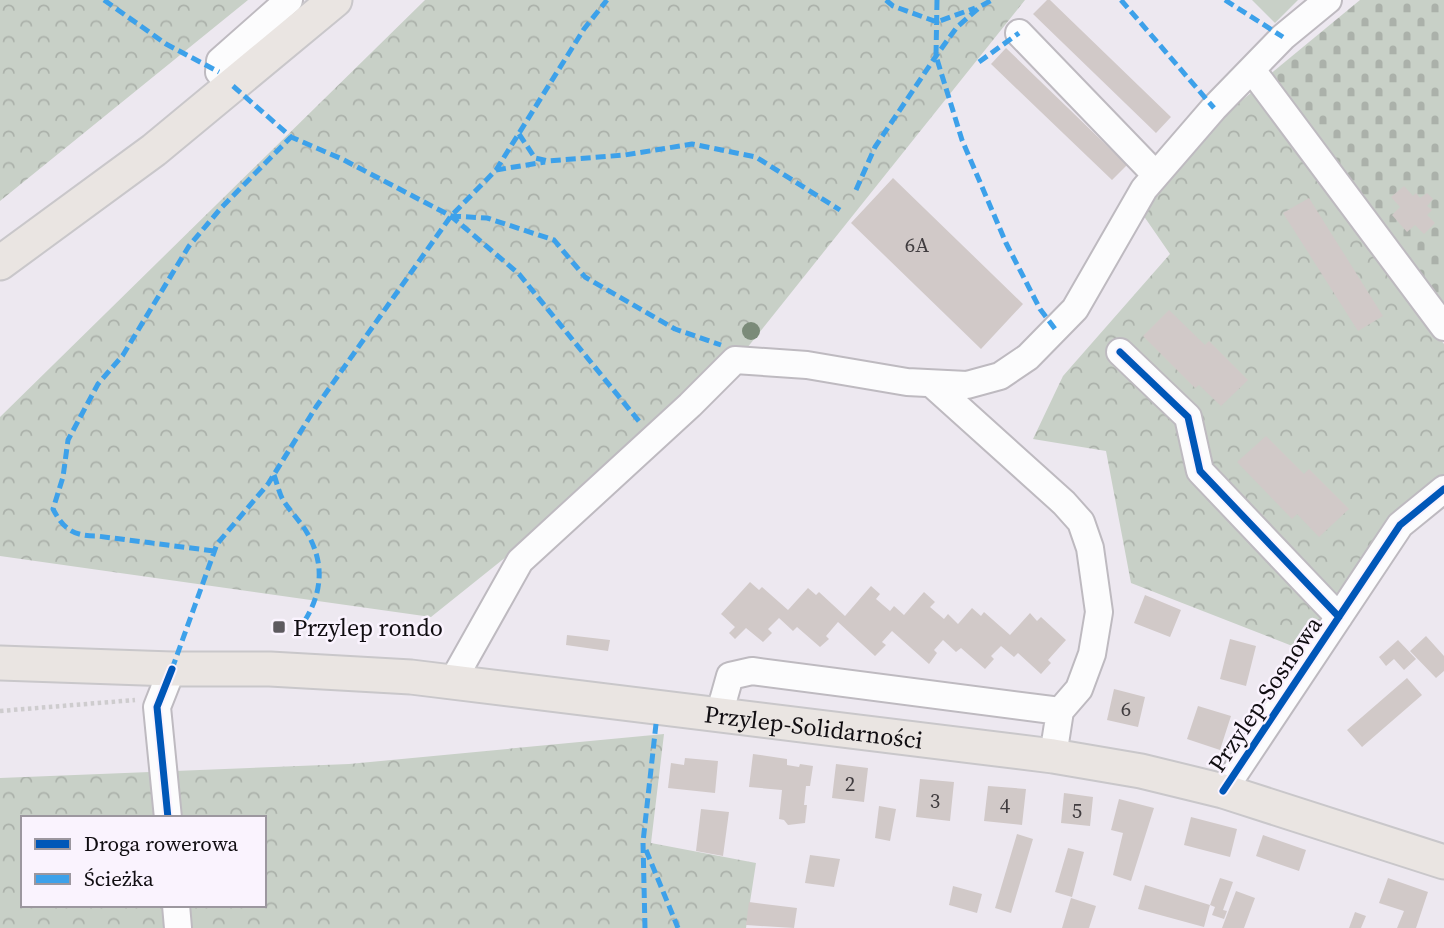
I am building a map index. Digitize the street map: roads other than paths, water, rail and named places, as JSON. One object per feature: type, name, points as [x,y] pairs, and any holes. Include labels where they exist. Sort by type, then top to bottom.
[{"type":"main road","points":[[0,287],[154,150],[335,0]]},
{"type":"main road","points":[[0,263],[154,150]]},
{"type":"main road","name":"Przylep-Solidarności","points":[[0,663],[166,684]]},
{"type":"main road","name":"Przylep-Solidarności","points":[[0,683],[166,684],[270,669],[341,672],[452,682],[1053,756],[1141,771],[1223,791],[1444,862]]},
{"type":"street","points":[[233,86],[219,72],[220,61],[289,0]]},
{"type":"street","points":[[452,682],[520,561],[735,360],[807,365],[907,382],[967,385],[1000,376],[1028,356],[1075,309],[1144,189],[1283,37],[1328,0]]},
{"type":"street","points":[[1019,33],[1156,175]]},
{"type":"street","points":[[1252,70],[1444,327]]},
{"type":"street","points":[[1120,352],[1188,417],[1200,471],[1339,617]]},
{"type":"street","points":[[932,384],[1082,522],[1090,548],[1099,612],[1092,654],[1079,689],[1060,711],[1053,756]]},
{"type":"street","name":"Przylep-Sosnowa","points":[[1223,791],[1400,525],[1444,489]]},
{"type":"street","points":[[719,715],[730,676],[752,671],[1060,711]]},
{"type":"street","points":[[166,684],[157,708],[168,816]]},
{"type":"street","points":[[176,907],[178,928]]},
{"type":"place","name":"Przylep rondo","points":[[279,627]]}]
